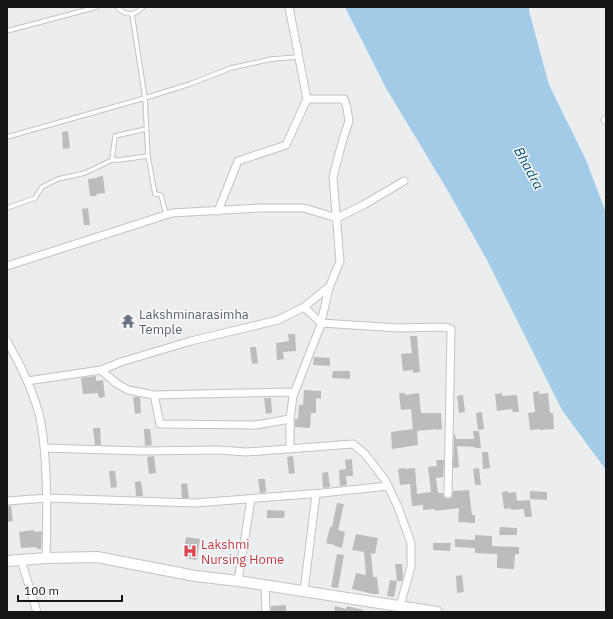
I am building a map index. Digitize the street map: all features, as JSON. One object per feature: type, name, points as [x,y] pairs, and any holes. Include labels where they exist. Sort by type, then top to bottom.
[{"type":"main road","points":[[7,561],[46,558],[97,557],[195,576],[304,591],[400,609],[437,612]]},
{"type":"street","points":[[218,211],[238,161],[286,145],[307,100],[289,7]]},
{"type":"street","points":[[290,449],[290,419],[294,392],[321,323],[330,286],[340,261],[333,177],[349,121],[344,99],[307,100]]},
{"type":"street","points":[[7,266],[172,213],[260,208],[304,208],[337,218],[365,204],[404,181]]},
{"type":"street","points":[[27,381],[101,370],[121,362],[191,342],[278,320],[304,307],[330,286]]},
{"type":"street","points":[[304,307],[321,323],[400,328],[445,327],[451,329],[448,494]]},
{"type":"street","points":[[7,341],[32,392],[39,415],[44,448],[48,517],[46,558]]},
{"type":"street","points":[[101,370],[116,383],[128,390],[154,395],[294,392]]},
{"type":"street","points":[[154,395],[160,424],[256,424],[290,419]]},
{"type":"street","points":[[44,448],[141,451],[220,450],[246,452],[353,444],[365,454],[385,480],[398,507],[411,543],[411,567],[400,609]]},
{"type":"street","points":[[7,501],[47,498],[195,503],[316,494],[388,486]]},
{"type":"street","points":[[304,591],[316,494]]},
{"type":"street","points":[[238,581],[251,499]]},
{"type":"street","points":[[21,560],[37,612]]},
{"type":"street","points":[[265,585],[266,612]]},
{"type":"lane","points":[[7,31],[97,7]]},
{"type":"lane","points":[[117,7],[124,13],[132,14],[139,11],[143,7]]},
{"type":"lane","points":[[132,14],[145,98],[148,156],[155,194],[161,196],[166,215]]},
{"type":"lane","points":[[7,137],[145,98],[190,84],[231,68],[272,59],[298,56]]},
{"type":"lane","points":[[112,160],[115,136],[146,129]]},
{"type":"lane","points":[[7,208],[35,198],[42,187],[58,179],[85,173],[112,160],[148,156]]},
{"type":"water","name":"Bhadra","points":[[345,7],[529,7],[549,85],[586,160],[606,213],[606,470],[562,410],[487,260],[448,191],[386,88]]},
{"type":"building","points":[[68,131],[70,148],[63,149],[62,132]]},
{"type":"building","points":[[103,176],[105,193],[96,194],[97,196],[90,196],[88,179]]},
{"type":"building","points":[[88,208],[90,225],[84,225],[82,209]]},
{"type":"building","points":[[288,334],[295,334],[296,351],[283,352],[284,359],[277,360],[276,343],[289,341]]},
{"type":"building","points":[[410,336],[417,336],[420,372],[413,373],[413,370],[403,371],[401,354],[412,353]]},
{"type":"building","points":[[250,347],[256,347],[258,363],[252,364]]},
{"type":"building","points":[[314,357],[330,358],[330,366],[313,365]]},
{"type":"building","points":[[333,371],[350,371],[350,379],[332,378]]},
{"type":"building","points":[[96,376],[96,381],[103,380],[105,397],[99,398],[98,393],[83,394],[81,378]]},
{"type":"building","points":[[304,390],[321,391],[321,399],[316,398],[316,413],[311,413],[310,428],[295,427],[295,419],[298,419],[299,405],[303,405]]},
{"type":"building","points":[[539,391],[539,394],[548,393],[550,413],[553,413],[554,429],[530,430],[528,413],[535,412],[533,392]]},
{"type":"building","points":[[399,393],[405,393],[405,395],[419,393],[421,413],[441,413],[442,429],[417,431],[418,445],[392,449],[391,432],[413,429],[411,409],[401,410]]},
{"type":"building","points":[[502,393],[502,396],[517,395],[519,412],[513,412],[512,409],[497,411],[495,394]]},
{"type":"building","points":[[463,395],[465,412],[459,413],[457,396]]},
{"type":"building","points":[[133,397],[140,397],[141,413],[135,414]]},
{"type":"building","points":[[264,398],[271,398],[272,413],[266,414]]},
{"type":"building","points":[[482,412],[484,429],[478,430],[476,413]]},
{"type":"building","points":[[93,428],[100,428],[101,445],[95,445]]},
{"type":"building","points":[[144,429],[150,429],[152,445],[145,446]]},
{"type":"building","points":[[473,431],[479,431],[481,448],[457,446],[459,467],[453,468],[454,434],[456,439],[474,439]]},
{"type":"building","points":[[482,452],[488,452],[490,468],[483,469]]},
{"type":"building","points":[[154,456],[156,473],[149,474],[147,457]]},
{"type":"building","points":[[293,456],[295,473],[289,474],[287,457]]},
{"type":"building","points":[[352,459],[353,476],[346,476],[347,485],[340,486],[339,470],[346,469],[345,460]]},
{"type":"building","points":[[436,460],[444,460],[443,477],[436,478],[438,493],[443,493],[444,497],[448,499],[452,497],[453,491],[469,490],[472,515],[475,515],[475,523],[458,522],[459,508],[435,511],[435,509],[423,510],[423,505],[412,506],[410,484],[400,485],[398,469],[415,468],[417,494],[431,492],[428,467],[437,466]]},
{"type":"building","points":[[479,468],[481,485],[475,485],[473,469]]},
{"type":"building","points":[[109,471],[115,471],[117,487],[111,488]]},
{"type":"building","points":[[328,472],[330,487],[323,488],[322,473]]},
{"type":"building","points":[[258,479],[265,479],[266,492],[260,493]]},
{"type":"building","points":[[141,481],[143,496],[136,496],[135,482]]},
{"type":"building","points":[[187,483],[189,498],[182,498],[181,484]]},
{"type":"building","points":[[508,491],[508,493],[516,492],[517,501],[530,500],[532,517],[525,517],[524,509],[504,509],[502,492]]},
{"type":"building","points":[[530,491],[547,492],[547,500],[530,499]]},
{"type":"building","points":[[337,503],[344,504],[338,530],[345,532],[342,548],[326,543],[330,527],[332,527]]},
{"type":"building","points":[[7,506],[11,506],[13,521],[7,522]]},
{"type":"building","points":[[267,510],[285,511],[284,518],[267,518]]},
{"type":"building","points":[[500,527],[517,528],[517,535],[499,535]]},
{"type":"building","points":[[34,530],[34,532],[42,531],[41,549],[37,549],[37,547],[21,548],[19,532]]},
{"type":"building","points":[[356,534],[378,538],[375,554],[371,553],[373,577],[377,577],[379,594],[352,589],[356,573],[366,575],[364,552],[352,550]]},
{"type":"building","points":[[475,535],[492,536],[492,546],[519,547],[519,554],[515,554],[514,569],[497,568],[497,554],[475,553],[475,548],[455,547],[455,539],[475,540]]},
{"type":"building","points":[[186,537],[200,539],[197,560],[183,558]]},
{"type":"building","points":[[433,543],[451,543],[450,551],[433,550]]},
{"type":"building","points":[[337,554],[344,555],[338,588],[331,587]]},
{"type":"building","points":[[262,557],[280,557],[279,565],[262,564]]},
{"type":"building","points":[[395,564],[402,564],[402,581],[397,581]]},
{"type":"building","points":[[462,575],[464,592],[457,593],[456,576]]},
{"type":"building","points":[[390,580],[397,581],[394,597],[387,596]]},
{"type":"building","points":[[286,605],[286,612],[271,612],[271,606]]},
{"type":"building","points":[[335,606],[346,609],[347,606],[363,610],[363,612],[334,612]]},
{"type":"place","name":"Lakshminarasimha Temple","points":[[128,321]]},
{"type":"place","name":"Lakshmi Nursing Home","points":[[190,551]]}]
